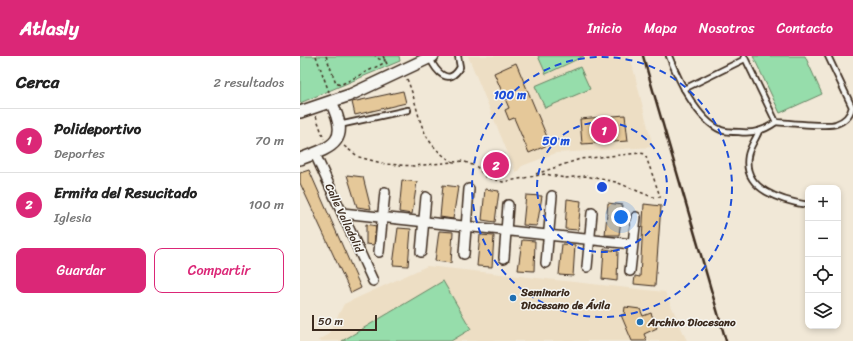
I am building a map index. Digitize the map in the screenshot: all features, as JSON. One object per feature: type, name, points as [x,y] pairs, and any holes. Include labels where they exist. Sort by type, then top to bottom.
[{"type":"street","points":[[300,112],[331,102],[431,57]]},
{"type":"street","points":[[300,159],[328,149],[338,140],[339,125],[331,102]]},
{"type":"street","name":"Calle Valladolid","points":[[315,154],[373,281]]},
{"type":"street","points":[[464,254],[469,189]]},
{"type":"street","points":[[379,252],[385,192]]},
{"type":"street","points":[[546,263],[552,196]]},
{"type":"street","points":[[421,252],[426,197]]},
{"type":"street","points":[[504,258],[508,205]]},
{"type":"street","points":[[587,267],[592,213]]},
{"type":"street","points":[[342,214],[632,244]]},
{"type":"street","points":[[630,271],[636,217]]},
{"type":"lane","points":[[431,57],[436,71],[444,76],[451,76],[457,73],[460,67],[458,56]]},
{"type":"lane","points":[[669,56],[684,89],[705,117],[721,130],[750,134],[766,129],[776,122],[835,124],[851,114],[852,107],[828,56]]},
{"type":"lane","points":[[684,89],[745,57],[776,122]]},
{"type":"lane","points":[[339,125],[408,110]]},
{"type":"lane","points":[[759,131],[748,156],[748,173],[756,186],[771,195],[805,204]]},
{"type":"path","points":[[326,56],[336,83],[340,85],[382,64],[385,60]]},
{"type":"path","points":[[375,56],[379,59],[385,60]]},
{"type":"path","points":[[383,56],[392,75]]},
{"type":"path","points":[[403,70],[414,98],[422,130],[439,153],[453,162]]},
{"type":"path","points":[[341,148],[344,145],[359,157],[385,164],[414,166],[453,162],[470,163],[486,177],[495,181],[503,182],[545,174],[565,178],[585,176],[616,182],[635,189],[643,194],[664,197]]},
{"type":"path","points":[[532,176],[580,159],[640,153],[646,154],[660,197]]},
{"type":"shaded area","points":[[468,56],[630,56],[653,147],[556,153],[522,166],[516,173]]},
{"type":"shaded area","name":"Seminario Diocesano de Ávila","points":[[427,266],[665,292],[687,341],[317,341],[328,335],[344,304]]},
{"type":"green space","points":[[300,56],[399,56],[400,61],[300,103]]},
{"type":"green space","points":[[538,56],[584,56],[546,74]]},
{"type":"green space","points":[[753,56],[805,56],[822,94],[780,113]]},
{"type":"green space","points":[[580,67],[590,89],[545,108],[535,86]]},
{"type":"green space","points":[[443,281],[471,329],[451,341],[342,341]]},
{"type":"building","points":[[516,63],[550,144],[529,153],[514,118],[509,120],[505,110],[509,108],[494,73]]},
{"type":"building","points":[[403,91],[406,103],[355,115],[352,102]]},
{"type":"building","points":[[625,115],[628,141],[582,144],[580,119]]},
{"type":"building","points":[[503,154],[507,169],[488,175],[484,160]]},
{"type":"building","points":[[309,170],[361,288],[351,293],[300,183],[300,173]]},
{"type":"building","points":[[347,175],[363,177],[371,209],[357,207]]},
{"type":"building","points":[[402,180],[417,182],[412,214],[399,212]]},
{"type":"building","points":[[443,185],[458,187],[453,219],[440,217]]},
{"type":"building","points":[[485,189],[499,191],[495,222],[482,220]]},
{"type":"building","points":[[526,195],[542,196],[537,226],[523,225]]},
{"type":"building","points":[[567,199],[581,201],[578,230],[565,229]]},
{"type":"building","points":[[608,203],[623,205],[619,235],[605,235]]},
{"type":"building","points":[[644,204],[661,206],[655,286],[634,284],[635,276],[640,277]]},
{"type":"building","points":[[366,224],[376,226],[374,245],[366,244]]},
{"type":"building","points":[[398,228],[411,229],[408,266],[393,265]]},
{"type":"building","points":[[439,231],[453,232],[451,263],[435,261]]},
{"type":"building","points":[[480,235],[494,236],[492,267],[477,266]]},
{"type":"building","points":[[522,240],[535,241],[534,271],[518,270]]},
{"type":"building","points":[[562,244],[575,245],[573,276],[559,275]]},
{"type":"building","points":[[604,249],[618,251],[617,281],[602,279]]},
{"type":"building","name":"Archivo Diocesano","points":[[625,307],[640,309],[643,316],[651,313],[657,328],[644,334],[647,341],[632,341],[621,315],[624,315]]},
{"type":"railway","points":[[643,56],[726,341]]},
{"type":"place","name":"Polideportivo","points":[[604,130]]},
{"type":"place","name":"Ermita del Resucitado","points":[[496,165]]},
{"type":"place","name":"Seminario Diocesano de Ávila","points":[[513,298]]},
{"type":"place","name":"Archivo Diocesano","points":[[640,322]]}]
